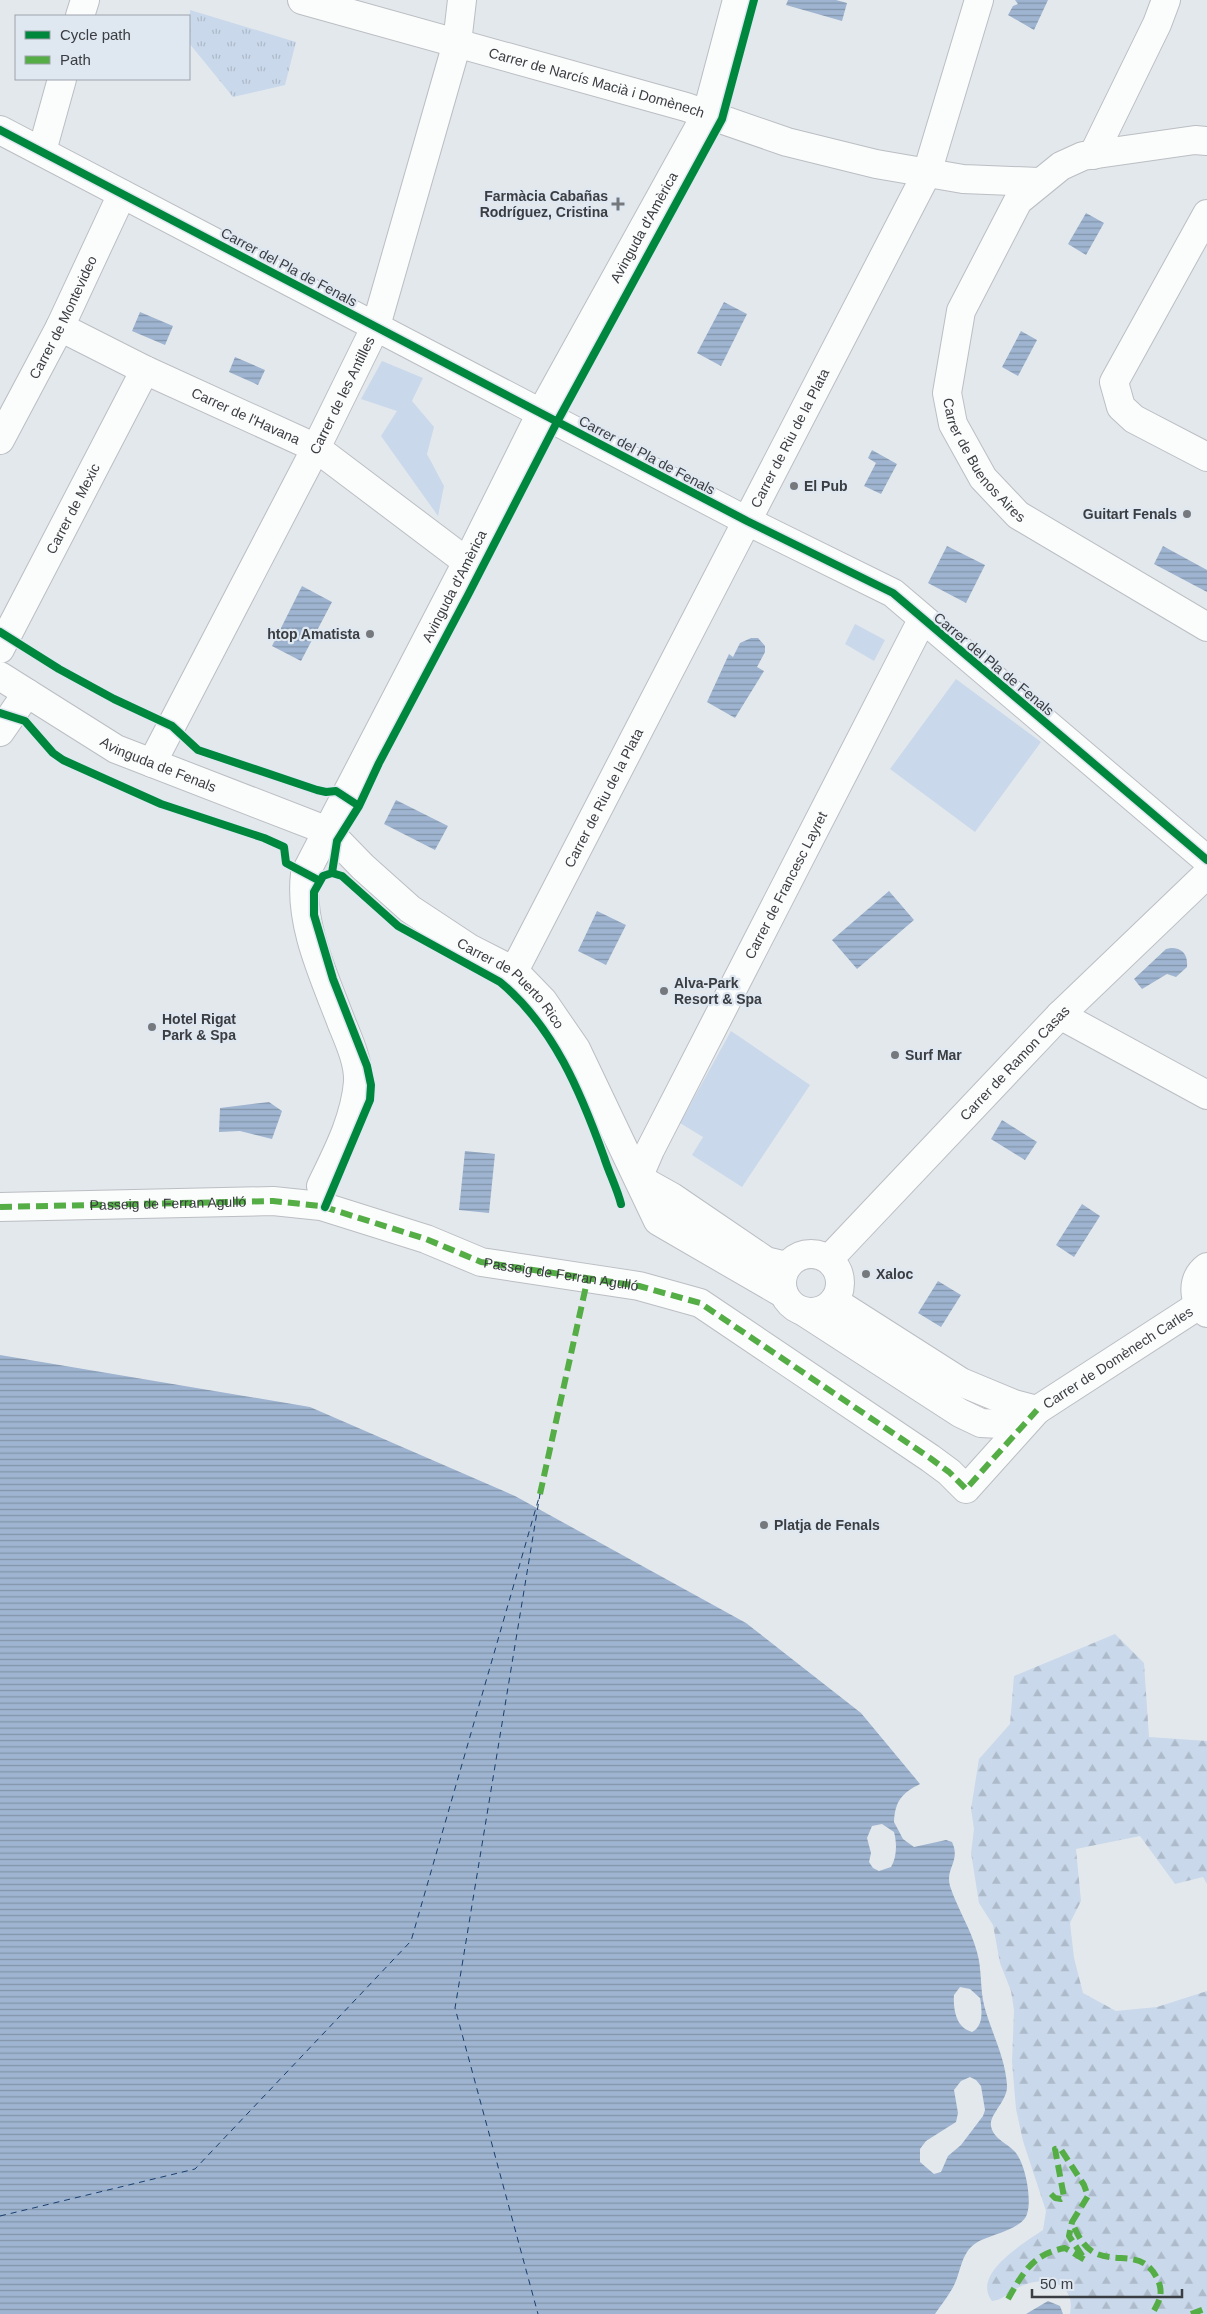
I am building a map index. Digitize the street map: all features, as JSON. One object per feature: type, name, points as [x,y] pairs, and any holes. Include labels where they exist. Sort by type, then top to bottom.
[{"type":"street","points":[[80,15],[85,0]]},
{"type":"street","name":"Carrer de Narcís Macià i Domènech","points":[[302,0],[706,113],[787,142],[876,164],[966,180],[1039,182]]},
{"type":"street","name":"Carrer de les Antilles","points":[[152,763],[316,448],[376,326],[456,43],[462,0]]},
{"type":"street","name":"Avinguda d'Amèrica","points":[[321,1186],[349,1122],[358,1081],[351,1048],[315,952],[303,895],[305,874],[467,562],[540,413],[706,113],[737,0]]},
{"type":"street","name":"Carrer de Riu de la Plata","points":[[514,971],[927,173],[979,0]]},
{"type":"street","points":[[1093,155],[1157,24],[1166,0]]},
{"type":"street","points":[[42,151],[62,80]]},
{"type":"street","name":"Carrer del Pla de Fenals","points":[[0,130],[747,521],[893,593],[922,620],[1207,860]]},
{"type":"street","points":[[1039,182],[1061,166],[1083,156],[1195,140],[1207,141]]},
{"type":"street","name":"Carrer de Buenos Aires","points":[[1039,182],[1018,201],[960,311],[947,393],[953,424],[983,478],[1018,515],[1207,626]]},
{"type":"street","name":"Carrer de Montevideo","points":[[0,440],[60,327],[122,194]]},
{"type":"street","points":[[1207,214],[1114,382],[1121,407],[1134,419],[1207,457]]},
{"type":"street","name":"Carrer de l'Havana","points":[[60,327],[146,370],[316,448],[467,562]]},
{"type":"street","name":"Carrer de Mexic","points":[[0,649],[146,370]]},
{"type":"street","name":"Carrer de Francesc Layret","points":[[638,1178],[650,1150],[922,620]]},
{"type":"street","name":"Avinguda de Fenals","points":[[0,676],[116,749],[328,831]]},
{"type":"street","points":[[0,732],[27,693]]},
{"type":"street","name":"Carrer de Puerto Rico","points":[[328,831],[362,867],[410,910],[469,948],[514,971],[543,1001],[576,1048],[622,1149],[638,1178]]},
{"type":"street","name":"Carrer de Ramon Casas","points":[[829,1259],[1060,1015],[1207,874]]},
{"type":"street","points":[[1060,1015],[1207,1095]]},
{"type":"street","points":[[638,1178],[672,1197],[766,1261],[787,1266]]},
{"type":"street","points":[[638,1178],[658,1221],[784,1294],[792,1305],[960,1413],[981,1423],[1000,1424],[1037,1410]]},
{"type":"street","name":"Passeig de Ferran Agulló","points":[[0,1207],[272,1201],[322,1206],[426,1239],[481,1262],[630,1284],[691,1301],[700,1304],[930,1458],[966,1488],[1037,1410]]},
{"type":"street","points":[[784,1294],[783,1274],[791,1261],[803,1254],[816,1254],[829,1259],[837,1268],[841,1280],[838,1296],[829,1307],[817,1312],[804,1312]]},
{"type":"street","points":[[1203,1309],[1195,1287],[1197,1278],[1207,1267]]},
{"type":"street","points":[[834,1301],[961,1382],[1014,1404],[1037,1410]]},
{"type":"street","name":"Carrer de Domènech Carles","points":[[1037,1410],[1203,1309]]},
{"type":"green space","points":[[190,10],[296,42],[285,85],[233,97],[190,44]]},
{"type":"green space","points":[[382,361],[423,378],[412,401],[434,427],[427,454],[444,486],[438,516],[381,436],[397,411],[361,399]]},
{"type":"green space","points":[[855,624],[885,640],[874,661],[845,644]]},
{"type":"green space","points":[[956,679],[1041,742],[975,832],[890,769]]},
{"type":"green space","points":[[731,1031],[810,1085],[742,1187],[692,1155],[703,1137],[680,1123]]},
{"type":"green space","points":[[1115,1634],[1144,1663],[1149,1737],[1207,1741],[1207,1884],[1203,1877],[1175,1884],[1140,1836],[1076,1849],[1081,1901],[1070,1923],[1074,1958],[1083,1993],[1116,2011],[1157,2007],[1207,1991],[1207,2314],[1070,2314],[1071,2302],[1067,2292],[1055,2283],[1043,2281],[1024,2285],[1000,2299],[992,2301],[987,2291],[988,2280],[1002,2260],[1043,2230],[1046,2211],[1023,2141],[1016,2109],[1012,2062],[1014,2010],[1011,1991],[1000,1963],[993,1925],[979,1903],[971,1853],[974,1829],[971,1809],[979,1759],[1010,1724],[1014,1676]]},
{"type":"shaded area","points":[[788,0],[836,0],[847,3],[842,21],[786,5]]},
{"type":"shaded area","points":[[1015,0],[1048,0],[1034,30],[1008,15],[1013,6],[1018,4]]},
{"type":"shaded area","points":[[1086,213],[1104,223],[1086,255],[1068,244]]},
{"type":"shaded area","points":[[724,302],[747,314],[721,366],[697,353]]},
{"type":"shaded area","points":[[140,312],[173,326],[165,345],[132,331]]},
{"type":"shaded area","points":[[1021,331],[1037,340],[1018,376],[1002,367]]},
{"type":"shaded area","points":[[235,357],[265,370],[258,385],[229,372]]},
{"type":"shaded area","points":[[872,450],[897,464],[881,494],[864,486],[876,463],[868,458]]},
{"type":"shaded area","points":[[947,546],[985,565],[966,603],[928,583]]},
{"type":"shaded area","points":[[1163,546],[1207,570],[1207,592],[1154,564]]},
{"type":"shaded area","points":[[302,586],[332,602],[301,661],[272,646]]},
{"type":"shaded area","points":[[751,638],[758,638],[765,646],[765,652],[757,667],[764,671],[735,718],[707,702],[729,654],[733,657],[740,643]]},
{"type":"shaded area","points":[[396,800],[448,826],[435,850],[384,824]]},
{"type":"shaded area","points":[[889,891],[914,920],[857,969],[832,940]]},
{"type":"shaded area","points":[[597,911],[626,925],[606,965],[578,951]]},
{"type":"shaded area","points":[[1166,949],[1179,949],[1184,953],[1187,959],[1187,967],[1176,977],[1167,974],[1142,989],[1134,979]]},
{"type":"shaded area","points":[[269,1102],[282,1111],[272,1139],[240,1131],[219,1132],[220,1108]]},
{"type":"shaded area","points":[[1002,1120],[1037,1142],[1025,1160],[991,1139]]},
{"type":"shaded area","points":[[465,1151],[495,1154],[489,1213],[459,1210]]},
{"type":"shaded area","points":[[1082,1204],[1100,1216],[1074,1257],[1056,1245]]},
{"type":"shaded area","points":[[938,1281],[961,1295],[941,1327],[918,1313]]},
{"type":"shaded area","points":[[0,1355],[310,1407],[515,1496],[746,1623],[861,1713],[920,1784],[904,1794],[896,1808],[894,1822],[903,1839],[914,1847],[946,1840],[952,1842],[955,1854],[949,1874],[950,1886],[977,1952],[984,2005],[1006,2074],[1007,2091],[991,2121],[992,2131],[1020,2159],[1025,2174],[1029,2200],[1024,2220],[1004,2232],[981,2240],[971,2247],[964,2258],[952,2289],[935,2314],[0,2314]],"holes":[[[882,1824],[894,1832],[896,1850],[891,1867],[879,1871],[873,1868],[869,1862],[871,1853],[867,1838],[872,1826]],[[960,1987],[970,1989],[980,1998],[982,2012],[980,2022],[979,2026],[972,2032],[959,2022],[955,2012],[954,1995]],[[970,2077],[981,2086],[985,2110],[983,2116],[961,2145],[948,2156],[941,2172],[934,2174],[920,2162],[920,2149],[926,2141],[956,2122],[958,2113],[954,2090],[961,2081]]]},
{"type":"shaded area","points":[[1048,2301],[1060,2306],[1063,2314],[1026,2314]]},
{"type":"ferry route","points":[[0,2216],[195,2169],[411,1941],[540,1494],[455,2008],[538,2314]]},
{"type":"marked path","points":[[0,1207],[273,1201],[321,1206],[426,1239],[481,1262],[639,1286],[700,1303],[930,1458],[949,1472],[966,1489],[1037,1410]]},
{"type":"marked path","points":[[540,1494],[588,1277]]},
{"type":"marked path","points":[[1051,2194],[1055,2198],[1061,2199],[1064,2197],[1055,2149],[1060,2148],[1084,2185],[1088,2196],[1072,2222],[1078,2236],[1095,2253],[1137,2260],[1151,2269],[1157,2278],[1161,2292],[1152,2314]]},
{"type":"marked path","points":[[1008,2299],[1024,2273],[1036,2260],[1044,2255],[1065,2248],[1085,2260],[1069,2236],[1072,2222]]},
{"type":"marked path","points":[[1191,2314],[1207,2308]]},
{"type":"cycle path","points":[[332,873],[337,841],[359,806],[379,763],[557,422],[722,119],[754,0]]},
{"type":"cycle path","points":[[0,130],[747,521],[893,593],[1207,860]]},
{"type":"cycle path","points":[[0,632],[59,669],[114,699],[172,726],[198,750],[317,790],[326,792],[336,791],[359,806]]},
{"type":"cycle path","points":[[0,713],[25,721],[53,753],[63,760],[161,804],[264,838],[284,847],[286,863],[320,881]]},
{"type":"cycle path","points":[[325,1207],[370,1100],[371,1085],[367,1066],[333,979],[314,915],[314,892],[323,876],[332,873],[342,876],[398,926],[500,982],[536,1019],[551,1040],[575,1085],[586,1109],[621,1204]]},
{"type":"place","name":"Farmàcia Cabañas Rodríguez, Cristina","points":[[618,204]]},
{"type":"place","name":"El Pub","points":[[794,486]]},
{"type":"place","name":"Guitart Fenals","points":[[1187,514]]},
{"type":"place","name":"htop Amatista","points":[[370,634]]},
{"type":"place","name":"Alva-Park Resort & Spa","points":[[664,991]]},
{"type":"place","name":"Hotel Rigat Park & Spa","points":[[152,1027]]},
{"type":"place","name":"Surf Mar","points":[[895,1055]]},
{"type":"place","name":"Xaloc","points":[[866,1274]]},
{"type":"place","name":"Platja de Fenals","points":[[764,1525]]}]
